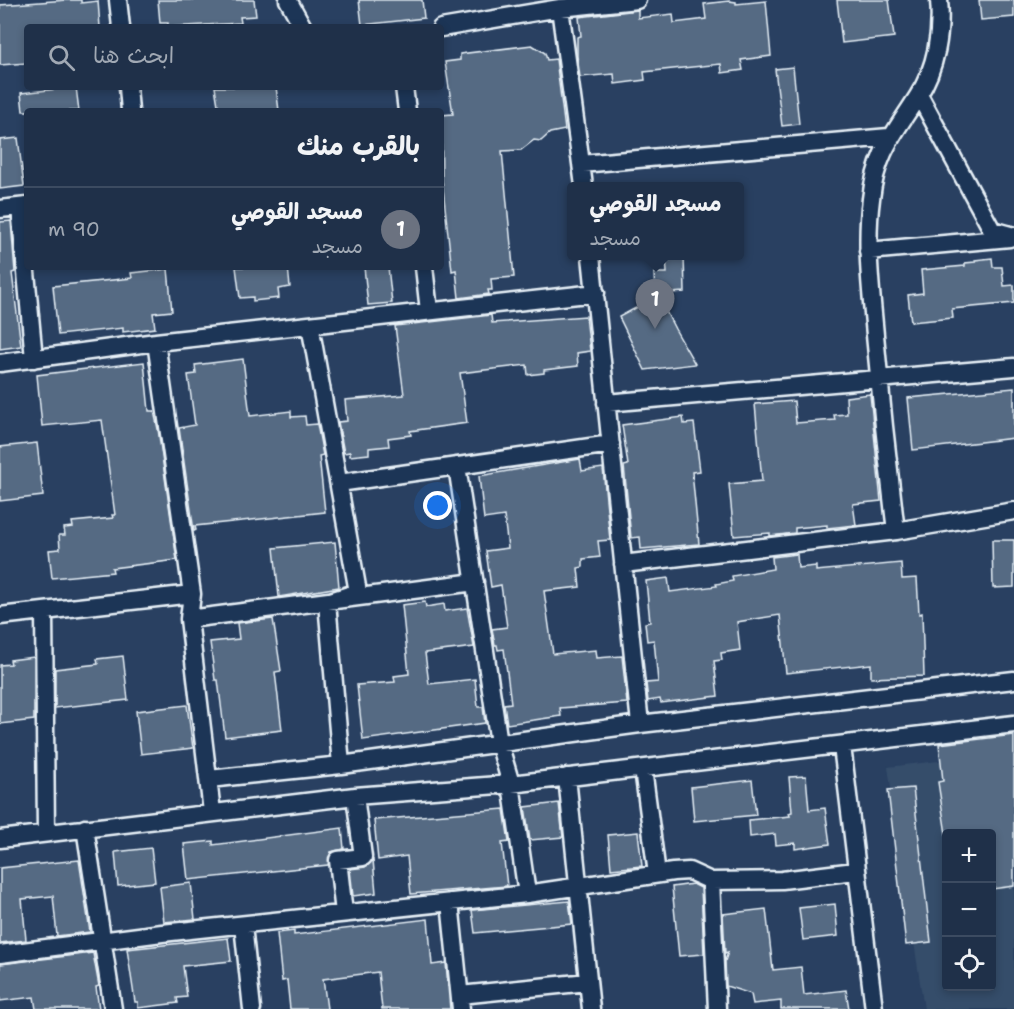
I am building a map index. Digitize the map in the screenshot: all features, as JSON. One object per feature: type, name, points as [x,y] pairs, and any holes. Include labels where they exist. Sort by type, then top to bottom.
[{"type":"street","points":[[118,0],[121,24]]},
{"type":"street","points":[[288,0],[301,24]]},
{"type":"street","points":[[444,28],[560,9],[637,0]]},
{"type":"street","points":[[896,531],[879,379],[868,250],[871,197],[878,164],[889,137],[919,95],[933,62],[941,25],[939,0]]},
{"type":"street","points":[[560,9],[583,182]]},
{"type":"street","points":[[128,90],[130,108]]},
{"type":"street","points":[[404,90],[407,108]]},
{"type":"street","points":[[919,95],[992,230],[1014,237]]},
{"type":"street","points":[[581,164],[889,137]]},
{"type":"street","points":[[0,209],[23,206]]},
{"type":"street","points":[[868,250],[1014,237]]},
{"type":"street","points":[[592,260],[639,724]]},
{"type":"street","points":[[28,270],[34,359]]},
{"type":"street","points":[[424,270],[429,311]]},
{"type":"street","points":[[0,363],[156,342],[596,293]]},
{"type":"street","points":[[310,325],[358,592],[327,602]]},
{"type":"street","points":[[156,342],[192,594],[189,618],[212,812]]},
{"type":"street","points":[[606,403],[1014,367]]},
{"type":"street","points":[[339,483],[611,444]]},
{"type":"street","points":[[457,466],[499,743],[511,784],[527,894]]},
{"type":"street","points":[[623,564],[896,531],[1014,511]]},
{"type":"street","points":[[189,618],[475,582]]},
{"type":"street","points":[[0,616],[192,594]]},
{"type":"street","points":[[327,602],[341,765]]},
{"type":"street","points":[[44,611],[46,833]]},
{"type":"street","points":[[209,779],[341,765],[639,724],[1014,680]]},
{"type":"street","points":[[0,839],[212,812],[355,796],[511,784],[1014,724]]},
{"type":"street","points":[[842,746],[873,1009]]},
{"type":"street","points":[[643,769],[657,874]]},
{"type":"street","points":[[567,777],[591,1009]]},
{"type":"street","points":[[344,913],[338,860],[363,857],[355,796]]},
{"type":"street","points":[[85,828],[113,1009]]},
{"type":"street","points":[[0,954],[344,913],[527,894],[657,874],[689,871],[711,881],[783,880],[855,871]]},
{"type":"street","points":[[711,881],[717,1009]]},
{"type":"street","points":[[450,902],[461,1002],[588,982]]},
{"type":"street","points":[[243,925],[252,1009]]},
{"type":"shaded area","points":[[1014,752],[1014,1009],[924,1009],[888,767]]},
{"type":"building","points":[[67,0],[81,0],[81,3],[98,1],[100,24],[24,24],[24,63],[0,65],[0,5]]},
{"type":"building","points":[[158,0],[254,0],[256,16],[240,17],[241,23],[160,23]]},
{"type":"building","points":[[359,0],[422,0],[424,18],[362,24]]},
{"type":"building","points":[[837,0],[889,0],[894,37],[842,43]]},
{"type":"building","points":[[979,0],[1014,0],[1014,17],[981,20]]},
{"type":"building","points":[[766,1],[771,56],[741,60],[743,70],[722,73],[721,64],[644,72],[645,80],[615,84],[614,74],[580,77],[577,56],[577,37],[581,36],[579,17],[638,10],[638,18],[673,14],[674,23],[706,19],[704,4],[736,2],[736,4]]},
{"type":"building","points":[[532,45],[545,53],[547,60],[556,59],[565,130],[550,133],[541,141],[534,140],[521,150],[502,151],[514,277],[491,279],[492,290],[488,290],[489,294],[459,298],[456,270],[452,271],[444,197],[444,115],[453,114],[445,62],[460,60],[460,54]]},
{"type":"building","points":[[793,67],[799,124],[782,126],[775,69]]},
{"type":"building","points":[[76,90],[79,108],[24,108],[23,111],[21,93]]},
{"type":"building","points":[[216,90],[276,90],[279,108],[218,108]]},
{"type":"building","points":[[18,138],[24,186],[0,189],[0,140]]},
{"type":"building","points":[[11,221],[15,272],[12,273],[21,346],[0,349],[0,222]]},
{"type":"building","points":[[992,258],[993,267],[1002,267],[1004,286],[1014,285],[1014,303],[952,309],[953,318],[911,322],[908,295],[923,293],[921,270],[965,266],[965,263],[975,262],[975,260]]},
{"type":"building","points":[[666,260],[684,260],[685,292],[655,294],[654,273],[667,273]]},
{"type":"building","points":[[168,270],[172,311],[153,313],[155,328],[123,332],[123,328],[58,335],[53,286],[132,278],[131,273]]},
{"type":"building","points":[[236,270],[288,270],[290,287],[278,289],[279,298],[253,301],[253,297],[240,298]]},
{"type":"building","points":[[364,270],[388,270],[392,303],[368,305]]},
{"type":"building","points":[[658,296],[695,364],[645,370],[619,317]]},
{"type":"building","points":[[491,315],[492,323],[586,316],[590,351],[577,353],[578,366],[544,370],[544,373],[528,375],[527,365],[460,373],[467,423],[410,431],[411,435],[388,438],[389,446],[369,448],[369,454],[350,456],[350,452],[344,453],[338,422],[347,421],[345,400],[404,395],[395,326]]},
{"type":"building","points":[[243,359],[250,416],[291,411],[291,417],[305,416],[306,425],[317,424],[323,455],[319,456],[325,512],[195,526],[194,531],[179,428],[195,425],[188,375],[196,374],[195,365]]},
{"type":"building","points":[[144,362],[149,411],[154,411],[158,429],[177,560],[112,568],[113,572],[52,578],[49,550],[60,549],[59,535],[65,535],[64,528],[73,527],[72,522],[113,518],[112,515],[115,515],[102,420],[42,426],[37,375]]},
{"type":"building","points":[[1014,388],[1014,438],[913,450],[908,398]]},
{"type":"building","points":[[870,394],[881,501],[853,504],[856,525],[795,528],[795,533],[770,536],[770,533],[734,536],[729,484],[762,481],[755,404],[794,401],[796,423],[835,420],[834,415],[847,414],[846,397]]},
{"type":"building","points":[[683,417],[684,424],[694,423],[700,471],[692,472],[699,544],[641,549],[640,537],[631,538],[624,466],[628,465],[622,425]]},
{"type":"building","points":[[37,443],[43,496],[0,501],[0,447]]},
{"type":"building","points":[[580,459],[582,471],[603,468],[610,540],[598,541],[600,557],[583,559],[583,567],[578,568],[580,587],[544,591],[553,654],[596,650],[597,658],[622,656],[627,703],[560,708],[561,716],[507,724],[504,704],[511,703],[504,649],[498,650],[495,645],[492,629],[507,627],[501,585],[491,587],[486,551],[508,548],[504,516],[484,519],[479,476]]},
{"type":"building","points":[[992,540],[1014,540],[1014,587],[993,588]]},
{"type":"building","points":[[335,542],[339,587],[279,597],[274,548]]},
{"type":"building","points":[[797,554],[798,568],[816,566],[816,571],[901,563],[902,579],[917,578],[919,614],[922,613],[924,676],[871,678],[871,664],[786,673],[780,615],[737,622],[740,650],[721,653],[722,660],[714,661],[718,696],[661,703],[660,699],[648,701],[646,683],[658,682],[654,640],[647,641],[645,623],[650,622],[646,581],[668,578],[670,592],[717,586],[716,584],[733,581],[732,576],[773,569],[772,557]]},
{"type":"building","points":[[425,602],[426,607],[444,604],[445,611],[467,608],[474,647],[425,653],[429,684],[475,679],[478,707],[483,707],[485,723],[363,740],[357,685],[395,682],[394,676],[409,674],[402,605]]},
{"type":"building","points":[[273,619],[281,671],[275,672],[282,730],[225,737],[218,680],[215,680],[210,642],[239,639],[237,623]]},
{"type":"building","points":[[123,656],[128,700],[55,708],[55,669],[98,664],[97,659]]},
{"type":"building","points":[[34,657],[34,720],[0,724],[0,665],[11,664],[10,660]]},
{"type":"building","points":[[187,705],[193,748],[141,754],[136,711]]},
{"type":"building","points":[[1014,735],[1014,886],[996,888],[996,829],[945,829],[938,782],[943,781],[939,744]]},
{"type":"building","points":[[806,776],[809,810],[825,808],[830,844],[795,849],[795,843],[776,845],[775,834],[750,837],[749,820],[790,816],[789,813],[792,812],[789,777]]},
{"type":"building","points":[[752,780],[756,815],[694,821],[691,787]]},
{"type":"building","points":[[913,788],[931,942],[906,945],[888,790]]},
{"type":"building","points":[[559,803],[563,837],[530,840],[525,807]]},
{"type":"building","points":[[504,809],[509,842],[502,843],[507,886],[411,894],[407,856],[378,860],[374,820]]},
{"type":"building","points":[[342,828],[344,849],[331,852],[328,865],[188,880],[184,844],[213,841],[213,845]]},
{"type":"building","points":[[638,832],[642,866],[611,869],[608,835]]},
{"type":"building","points":[[151,848],[155,882],[118,886],[115,852]]},
{"type":"building","points":[[79,860],[90,932],[57,936],[53,896],[22,899],[26,940],[0,943],[0,868]]},
{"type":"building","points":[[373,860],[376,893],[353,896],[350,869],[365,867]]},
{"type":"building","points":[[191,883],[195,919],[164,922],[160,887]]},
{"type":"building","points":[[693,884],[701,888],[704,954],[679,956],[672,887]]},
{"type":"building","points":[[569,901],[572,924],[475,933],[472,910]]},
{"type":"building","points":[[835,904],[838,936],[803,940],[799,908]]},
{"type":"building","points":[[766,909],[773,970],[801,967],[804,995],[846,990],[849,1009],[781,1009],[781,1001],[753,1004],[751,994],[726,986],[725,961],[728,952],[725,953],[723,914]]},
{"type":"building","points":[[428,919],[432,965],[446,963],[450,1009],[382,1009],[378,972],[323,979],[327,1009],[290,1009],[287,980],[282,981],[277,933],[294,931],[294,935]]},
{"type":"building","points":[[228,938],[231,961],[183,966],[187,997],[177,998],[178,1003],[138,1008],[138,1002],[135,1002],[127,949]]},
{"type":"building","points":[[93,953],[99,986],[96,987],[99,1009],[36,1009],[34,997],[0,1001],[0,964]]},
{"type":"place","name":"مسجد القوصي","points":[[655,329]]}]
